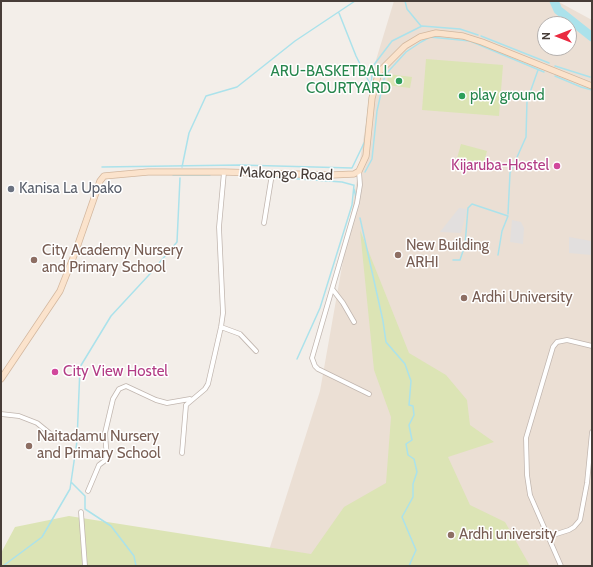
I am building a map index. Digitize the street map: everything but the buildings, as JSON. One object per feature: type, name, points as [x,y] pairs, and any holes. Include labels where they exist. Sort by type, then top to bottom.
[{"type":"street","points":[[369,394],[318,369],[313,362],[313,354],[333,290],[357,203],[360,185],[359,171],[366,156],[372,98],[377,75],[382,67],[400,50],[420,37],[436,33],[463,36],[592,86]]},
{"type":"street","name":"Makongo Road","points":[[1,379],[60,291],[102,177],[108,174],[148,172],[224,172],[332,176],[345,175],[359,171]]},
{"type":"street","points":[[182,453],[184,412],[186,405],[191,399],[205,389],[208,384],[222,327],[223,303],[220,227],[224,172]]},
{"type":"street","points":[[264,223],[272,174]]},
{"type":"street","points":[[333,290],[343,303],[354,322]]},
{"type":"street","points":[[222,327],[240,334],[256,352]]},
{"type":"street","points":[[561,566],[547,537],[529,490],[526,464],[526,438],[553,347],[557,342],[567,340],[592,346]]},
{"type":"street","points":[[88,491],[99,465],[107,459],[105,433],[113,399],[119,389],[126,386],[156,400],[167,403],[191,399]]},
{"type":"street","points":[[1,414],[19,416],[37,423],[53,436]]},
{"type":"street","points":[[547,537],[574,528],[580,520],[587,483],[592,432]]},
{"type":"street","points":[[81,512],[85,566]]},
{"type":"shaded area","name":"Ardhi University","points":[[394,1],[557,1],[592,20],[592,566],[264,566],[320,391],[353,204],[376,60]]},
{"type":"shaded area","points":[[459,208],[467,209],[461,233],[440,232]]},
{"type":"shaded area","points":[[512,220],[521,222],[524,228],[523,244],[510,242]]},
{"type":"shaded area","points":[[569,237],[591,241],[591,255],[569,253]]},
{"type":"green space","name":"play ground","points":[[426,59],[503,65],[499,116],[422,110]]},
{"type":"green space","name":"ARU-BASKETBALL COURTYARD","points":[[388,74],[412,77],[410,88],[387,85]]},
{"type":"green space","points":[[461,144],[487,151],[482,169],[456,162]]},
{"type":"green space","points":[[360,230],[409,353],[446,375],[467,400],[470,425],[494,442],[448,457],[470,505],[505,522],[530,566],[1,566],[1,553],[15,527],[69,516],[311,554],[344,507],[386,483],[391,417],[374,370]]},
{"type":"waterway","points":[[182,167],[189,133],[206,96],[237,87],[295,41],[355,1]]},
{"type":"waterway","points":[[405,1],[407,9],[421,26]]},
{"type":"waterway","points":[[554,1],[558,10],[592,37]]},
{"type":"waterway","points":[[339,13],[356,56],[370,84]]},
{"type":"waterway","points":[[102,167],[239,165],[352,168],[365,141],[373,66],[392,41],[422,26],[460,29],[478,35]]},
{"type":"waterway","points":[[481,36],[549,63]]},
{"type":"waterway","points":[[365,172],[372,159],[377,111],[385,75],[406,52],[421,42],[430,37],[470,41],[544,72]]},
{"type":"waterway","points":[[555,66],[590,77]]},
{"type":"waterway","points":[[508,214],[510,173],[526,137],[527,101],[538,70]]},
{"type":"waterway","points":[[555,76],[592,90]]},
{"type":"waterway","points":[[173,175],[210,175]]},
{"type":"waterway","points":[[243,175],[342,182],[353,185]]},
{"type":"waterway","points":[[3,566],[42,537],[70,489],[77,441],[80,367],[111,316],[177,242],[180,178]]},
{"type":"waterway","points":[[297,359],[320,308],[352,205],[354,185]]},
{"type":"waterway","points":[[354,189],[356,197]]},
{"type":"waterway","points":[[453,260],[460,260],[465,245],[468,208],[472,204],[508,216],[502,231],[498,255]]},
{"type":"waterway","points":[[360,218],[383,321],[386,342],[405,364],[411,381],[409,405],[413,406],[414,415],[409,425],[412,440],[406,444],[408,455],[414,459],[417,472],[413,484],[413,497],[402,517],[416,550],[409,566]]},
{"type":"waterway","points":[[71,482],[85,496],[85,509],[111,526],[134,556],[136,566]]},
{"type":"place","name":"ARU-BASKETBALL COURTYARD","points":[[399,81]]},
{"type":"place","name":"play ground","points":[[462,96]]},
{"type":"place","name":"Kijaruba-Hostel","points":[[557,166]]},
{"type":"place","name":"Kanisa La Upako","points":[[11,189]]},
{"type":"place","name":"New Building ARHI","points":[[398,255]]},
{"type":"place","name":"City Academy Nursery and Primary School","points":[[34,260]]},
{"type":"place","name":"Ardhi University","points":[[464,298]]},
{"type":"place","name":"City View Hostel","points":[[55,372]]},
{"type":"place","name":"Naitadamu Nursery and Primary School","points":[[29,446]]},
{"type":"place","name":"Ardhi university","points":[[451,535]]}]
